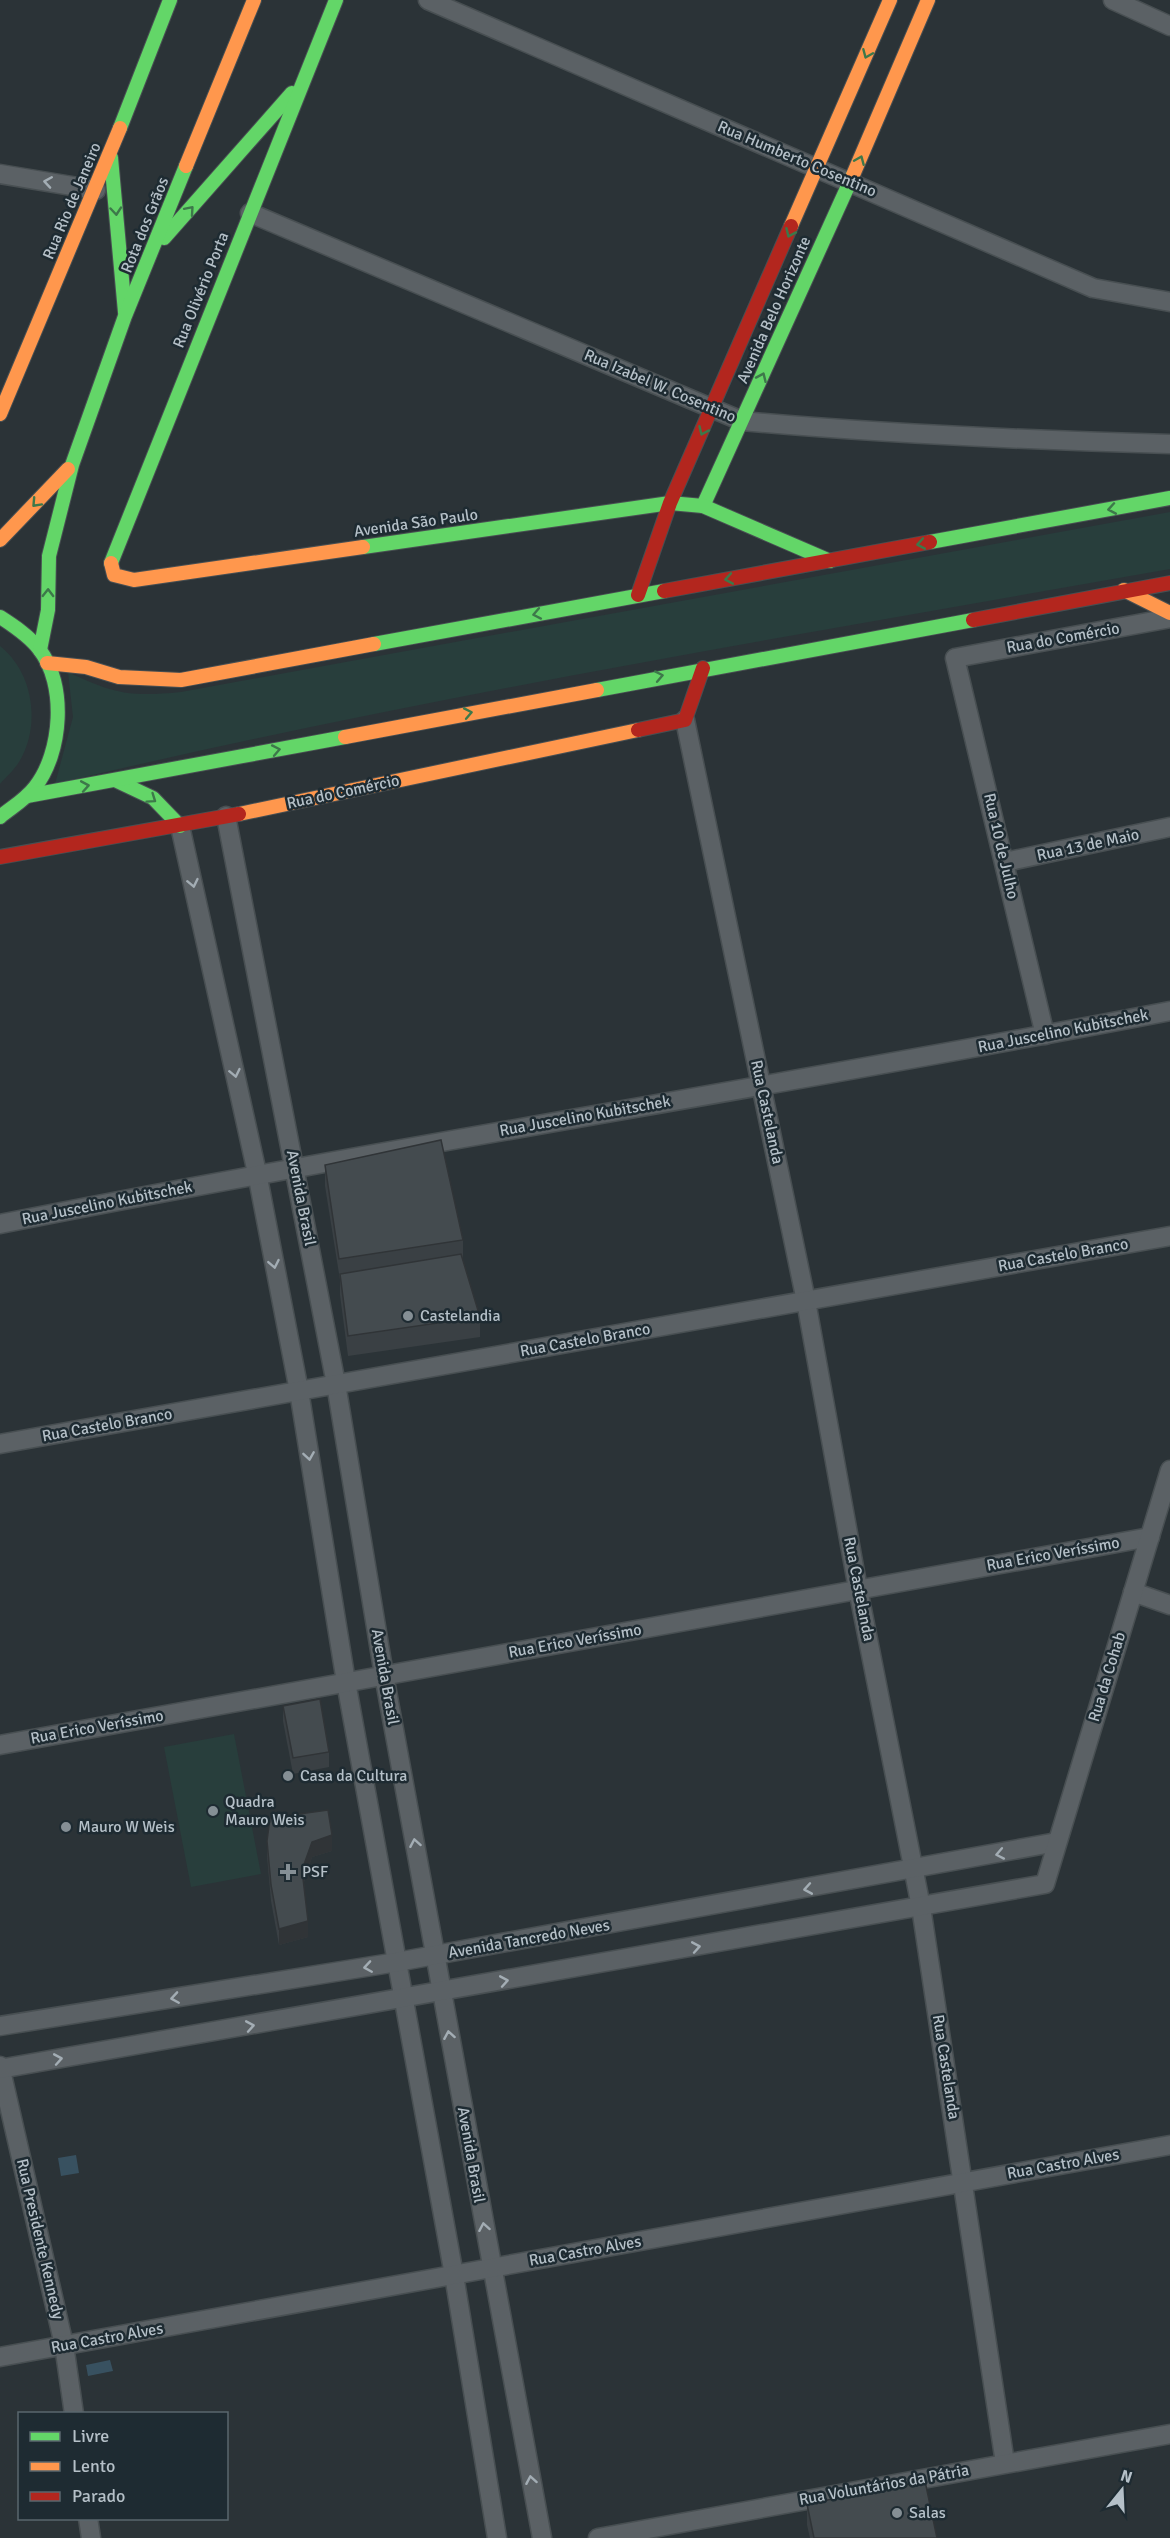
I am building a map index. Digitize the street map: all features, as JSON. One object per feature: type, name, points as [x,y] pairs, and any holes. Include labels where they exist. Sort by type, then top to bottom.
[{"type":"main road","name":"Rua Rio de Janeiro","points":[[0,414],[96,190],[170,0]]},
{"type":"main road","name":"Rota dos Grãos","points":[[40,650],[48,610],[49,556],[72,465],[125,316],[254,0]]},
{"type":"main road","name":"Rua Olivério Porta","points":[[134,580],[114,575],[110,564],[336,0]]},
{"type":"main road","name":"Avenida Belo Horizonte","points":[[638,595],[670,503],[890,0]]},
{"type":"main road","name":"Avenida Belo Horizonte","points":[[703,506],[850,182],[928,0]]},
{"type":"main road","points":[[151,254],[305,78]]},
{"type":"main road","points":[[111,153],[125,316]]},
{"type":"main road","name":"Rota dos Grãos","points":[[0,540],[72,465]]},
{"type":"main road","points":[[47,663],[86,667],[119,677],[181,680],[1170,498]]},
{"type":"main road","name":"Avenida São Paulo","points":[[134,580],[670,503],[703,506]]},
{"type":"main road","points":[[703,506],[830,561]]},
{"type":"main road","points":[[27,796],[117,781],[703,668],[1170,583]]},
{"type":"main road","points":[[1124,590],[1170,613]]},
{"type":"main road","points":[[0,616],[21,631],[40,650],[47,663],[57,694],[58,731],[48,766],[27,796],[0,817]]},
{"type":"main road","points":[[685,720],[703,668]]},
{"type":"main road","name":"Rua do Comércio","points":[[0,857],[180,826],[685,720]]},
{"type":"main road","points":[[117,781],[153,798],[180,826]]},
{"type":"street","name":"Rua Humberto Cosentino","points":[[428,0],[1093,288],[1170,302]]},
{"type":"street","points":[[1113,0],[1170,26]]},
{"type":"street","points":[[0,174],[96,190]]},
{"type":"street","name":"Rua Izabel W. Cosentino","points":[[250,213],[742,421],[1013,439],[1170,444]]},
{"type":"street","name":"Rua do Comércio","points":[[955,658],[1170,618]]},
{"type":"street","name":"Rua 10 de Julho","points":[[955,658],[1045,1035]]},
{"type":"street","name":"Rua Castelanda","points":[[685,720],[806,1301],[858,1589],[921,1907],[1005,2463]]},
{"type":"street","name":"Avenida Brasil","points":[[226,816],[336,1384],[384,1675],[542,2538]]},
{"type":"street","points":[[180,826],[257,1173],[299,1391],[346,1682],[454,2275],[497,2538]]},
{"type":"street","name":"Rua 13 de Maio","points":[[1005,862],[1170,827]]},
{"type":"street","name":"Rua Juscelino Kubitschek","points":[[0,1224],[295,1166],[761,1086],[1170,1011]]},
{"type":"street","name":"Rua Castelo Branco","points":[[0,1444],[1170,1236]]},
{"type":"street","name":"Rua da Cohab","points":[[921,1907],[1045,1884],[1170,1470]]},
{"type":"street","name":"Rua Erico Veríssimo","points":[[0,1744],[1150,1537]]},
{"type":"street","points":[[1133,1592],[1170,1605]]},
{"type":"street","name":"Avenida Tancredo Neves","points":[[0,2026],[435,1956],[1057,1842]]},
{"type":"street","points":[[0,2068],[921,1907]]},
{"type":"street","name":"Rua Presidente Kennedy","points":[[0,2068],[64,2345],[74,2412]]},
{"type":"street","name":"Rua Castro Alves","points":[[0,2357],[1170,2145]]},
{"type":"street","name":"Rua Voluntários da Pátria","points":[[598,2538],[1170,2434]]},
{"type":"street","points":[[88,2520],[91,2538]]},
{"type":"green space","points":[[1170,512],[1170,569],[611,668],[193,752],[55,784],[73,717],[68,672],[98,685],[123,692],[148,694],[181,692]]},
{"type":"green space","points":[[0,646],[20,670],[27,685],[32,717],[26,748],[17,765],[0,784]]},
{"type":"green space","name":"Quadra Mauro Weis","points":[[234,1734],[261,1874],[191,1887],[164,1747]]},
{"type":"water","points":[[76,2155],[79,2173],[61,2176],[58,2158]]},
{"type":"water","points":[[110,2360],[113,2371],[88,2376],[86,2365]]},
{"type":"building","points":[[441,1140],[463,1240],[339,1259],[325,1165]]},
{"type":"building","name":"Castelandia","points":[[461,1254],[480,1317],[348,1336],[340,1274]]},
{"type":"building","points":[[320,1699],[329,1752],[293,1758],[283,1706]]},
{"type":"building","name":"PSF","points":[[328,1810],[332,1835],[312,1842],[302,1870],[308,1921],[279,1929],[271,1885],[267,1841],[270,1818]]},
{"type":"building","points":[[925,2481],[937,2538],[814,2538],[807,2504]]},
{"type":"traffic: fast","points":[[120,128],[170,0]]},
{"type":"traffic: fast","points":[[111,563],[336,0]]},
{"type":"traffic: fast","points":[[164,238],[292,93]]},
{"type":"traffic: fast","points":[[111,158],[125,312]]},
{"type":"traffic: fast","points":[[40,650],[48,610],[49,556],[72,465],[125,316],[186,166]]},
{"type":"traffic: fast","points":[[703,506],[853,175]]},
{"type":"traffic: fast","points":[[930,542],[1170,498]]},
{"type":"traffic: fast","points":[[363,547],[670,503],[703,506],[830,561]]},
{"type":"traffic: fast","points":[[374,644],[664,591]]},
{"type":"traffic: fast","points":[[0,617],[31,640],[48,664],[54,681],[58,718],[56,738],[44,773],[27,796],[0,817]]},
{"type":"traffic: fast","points":[[597,690],[973,620]]},
{"type":"traffic: fast","points":[[27,796],[345,737]]},
{"type":"traffic: fast","points":[[117,781],[153,798],[180,826]]},
{"type":"traffic: slow","points":[[186,166],[254,0]]},
{"type":"traffic: slow","points":[[791,226],[890,0]]},
{"type":"traffic: slow","points":[[853,175],[928,0]]},
{"type":"traffic: slow","points":[[0,414],[120,128]]},
{"type":"traffic: slow","points":[[0,540],[68,469]]},
{"type":"traffic: slow","points":[[111,563],[114,575],[134,580],[363,547]]},
{"type":"traffic: slow","points":[[1124,590],[1170,613]]},
{"type":"traffic: slow","points":[[47,663],[86,667],[119,677],[181,680],[374,644]]},
{"type":"traffic: slow","points":[[345,737],[597,690]]},
{"type":"traffic: slow","points":[[239,814],[638,730]]},
{"type":"traffic: jam","points":[[638,595],[670,503],[791,226]]},
{"type":"traffic: jam","points":[[664,591],[930,542]]},
{"type":"traffic: jam","points":[[973,620],[1170,583]]},
{"type":"traffic: jam","points":[[638,730],[685,720],[703,668]]},
{"type":"traffic: jam","points":[[0,857],[239,814]]},
{"type":"place","name":"Castelandia","points":[[408,1316]]},
{"type":"place","name":"Casa da Cultura","points":[[288,1776]]},
{"type":"place","name":"Quadra Mauro Weis","points":[[213,1811]]},
{"type":"place","name":"Mauro W Weis","points":[[66,1827]]},
{"type":"place","name":"PSF","points":[[288,1872]]},
{"type":"place","name":"Salas","points":[[897,2513]]}]
